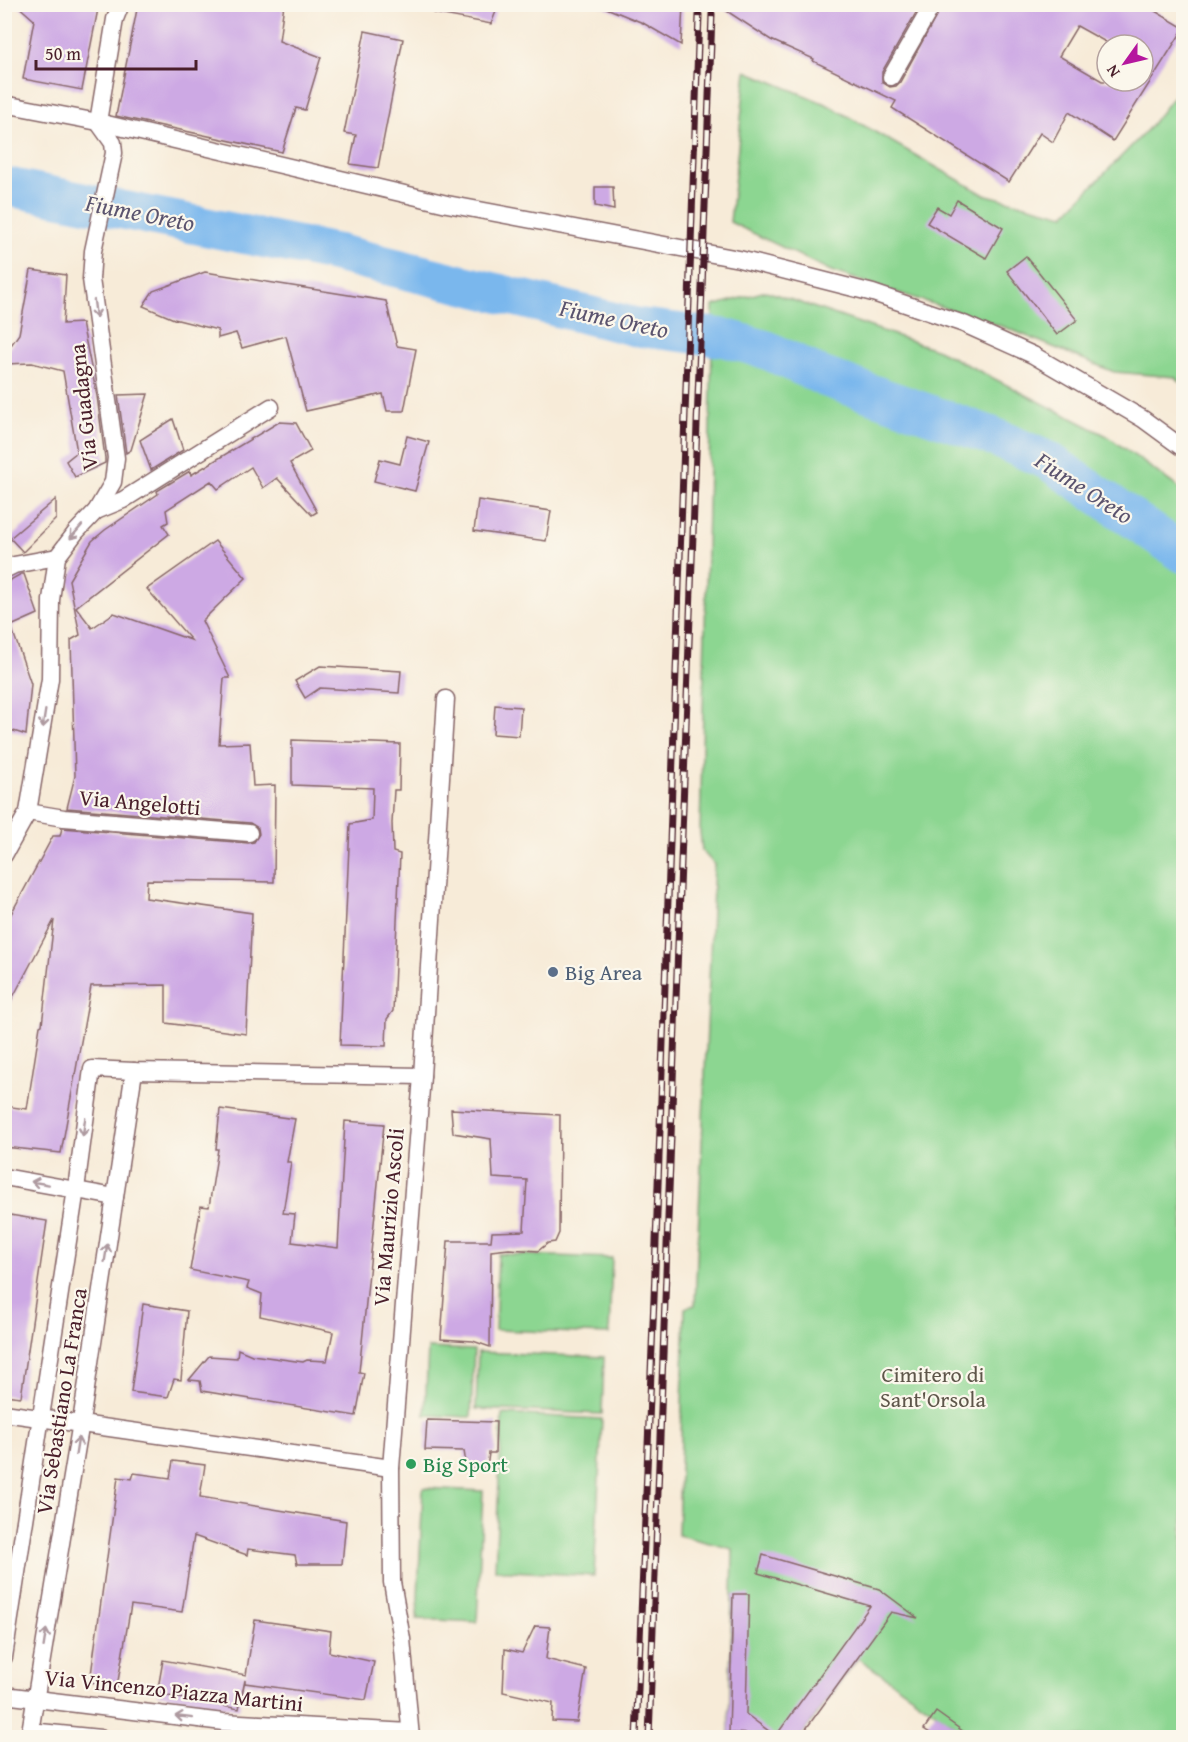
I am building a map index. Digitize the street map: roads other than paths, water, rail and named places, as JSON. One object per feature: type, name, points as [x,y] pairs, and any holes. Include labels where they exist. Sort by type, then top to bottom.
[{"type":"street","points":[[98,122],[115,19],[121,4]]},
{"type":"street","points":[[891,78],[933,4]]},
{"type":"street","points":[[4,104],[98,122],[447,204],[739,259],[873,293],[964,324],[1033,354],[1143,419],[1184,449]]},
{"type":"street","name":"Via Guadagna","points":[[57,556],[96,511],[113,482],[116,458],[91,279],[93,251],[114,153],[112,143],[98,122]]},
{"type":"street","points":[[96,511],[123,500],[271,407]]},
{"type":"street","points":[[4,570],[57,556],[51,600],[50,679],[28,812],[4,855]]},
{"type":"street","name":"Via Maurizio Ascoli","points":[[410,1735],[402,1639],[392,1582],[391,1468],[422,1076],[446,699]]},
{"type":"street","name":"Via Angelotti","points":[[28,812],[64,818],[249,833]]},
{"type":"street","name":"Via Sebastiano La Franca","points":[[4,1657],[76,1189],[92,1069],[134,1071],[81,1422],[29,1734]]},
{"type":"street","points":[[134,1071],[422,1076]]},
{"type":"street","points":[[4,1176],[115,1197]]},
{"type":"street","points":[[4,1413],[41,1420],[81,1422],[391,1468]]},
{"type":"street","name":"Via Vincenzo Piazza Martini","points":[[4,1695],[223,1722],[410,1735]]},
{"type":"street","points":[[29,1734],[100,1737]]},
{"type":"waterway","name":"Fiume Oreto","points":[[4,186],[336,253],[636,327],[725,338],[767,350],[824,377],[992,436],[1049,461],[1184,554]]},
{"type":"railway","points":[[649,1738],[712,14]]},
{"type":"railway","points":[[636,1738],[654,1299],[699,15]]},
{"type":"place","name":"Big Area","points":[[553,972]]},
{"type":"place","name":"Big Sport","points":[[411,1464]]},
{"type":"park label","name":"Cimitero di Sant'Orsola","points":[[933,1386]]}]
